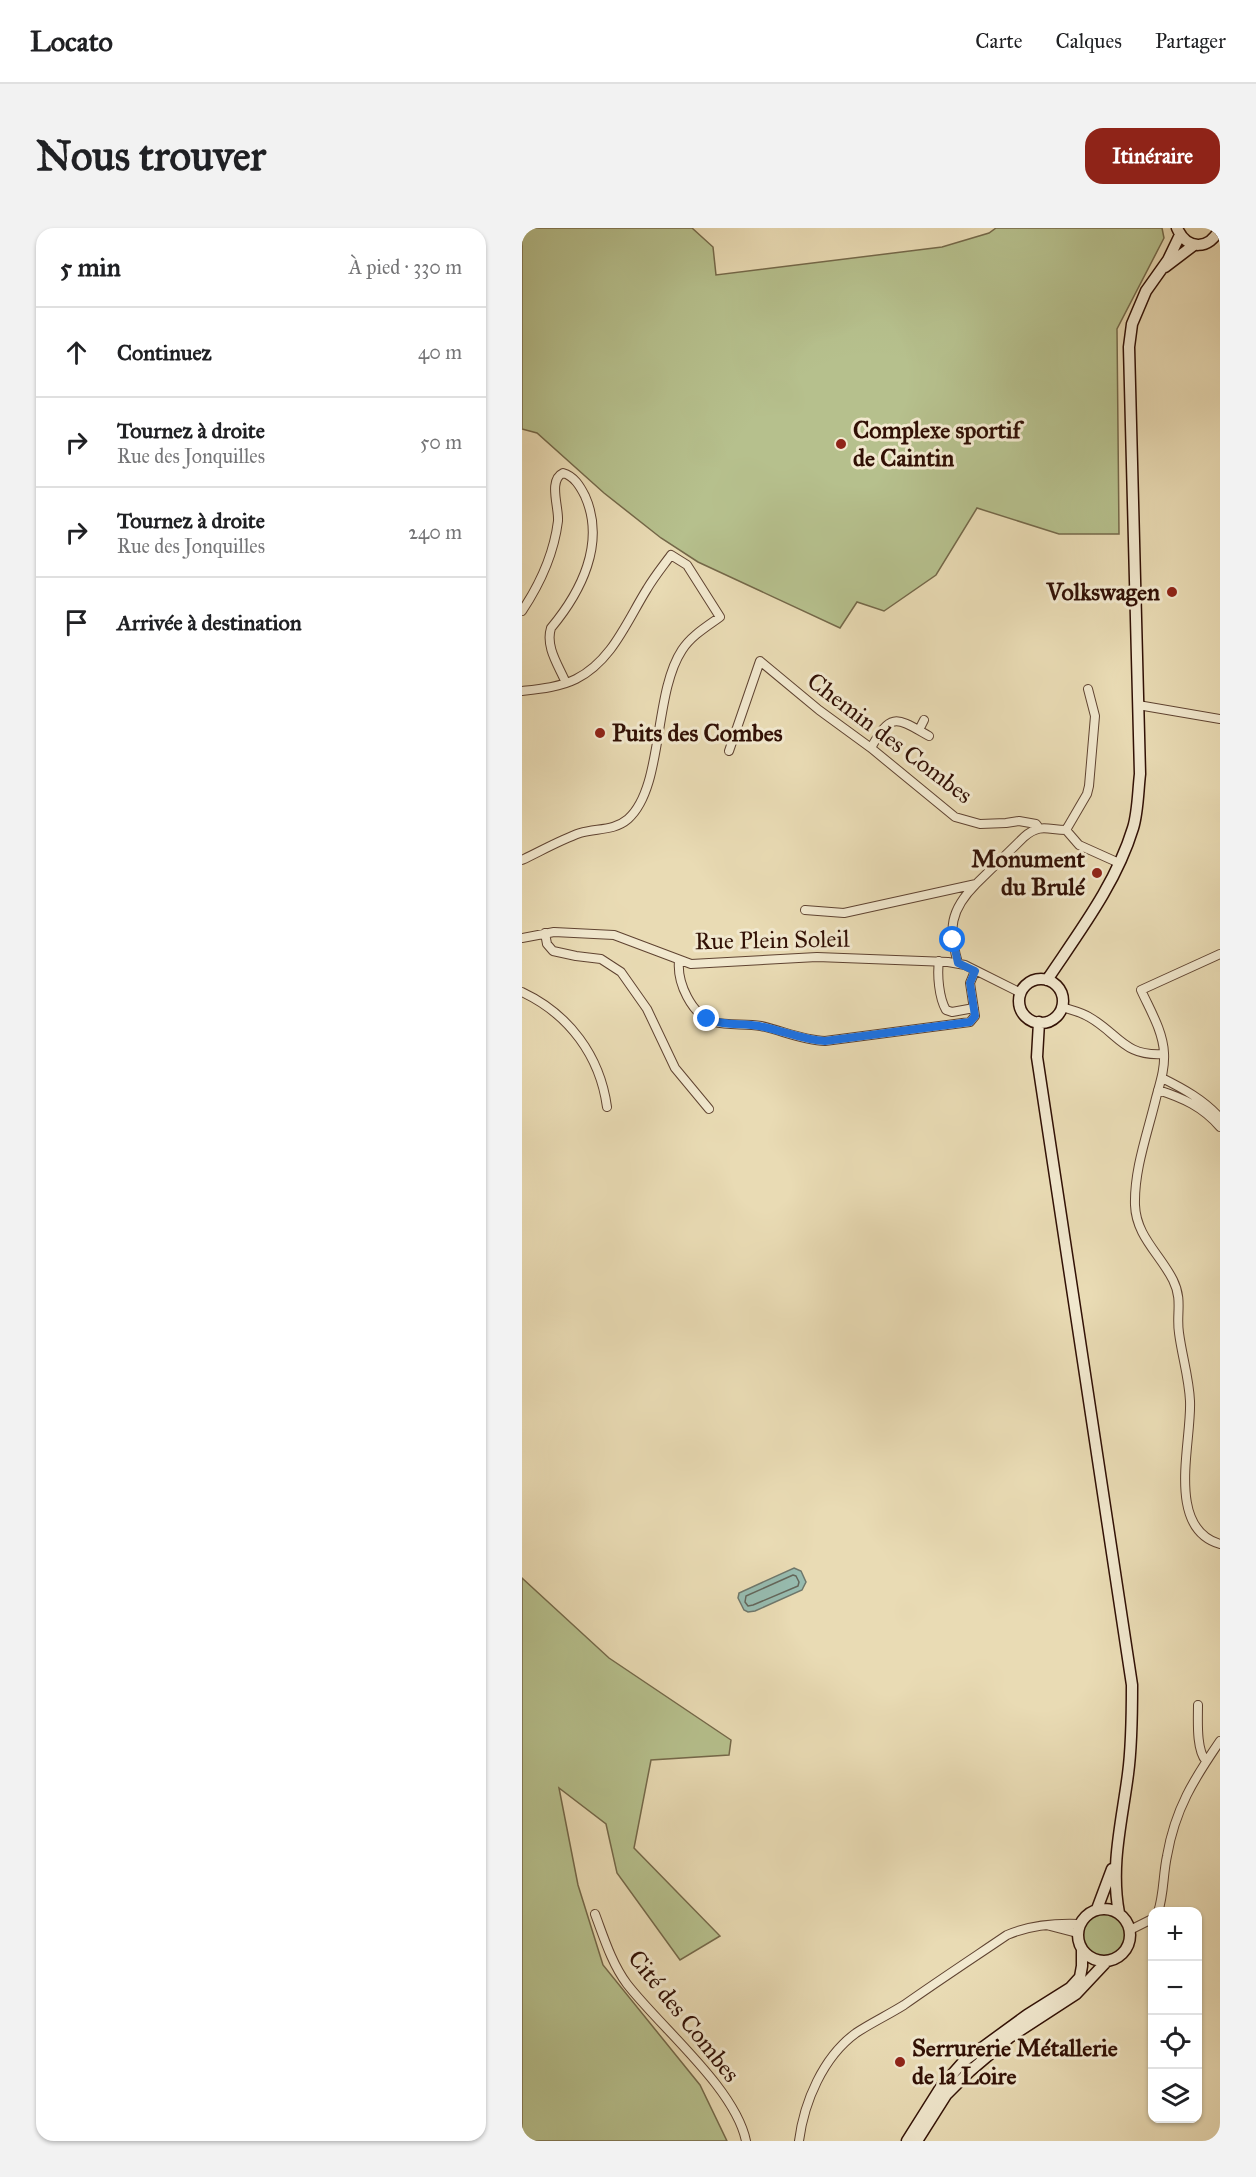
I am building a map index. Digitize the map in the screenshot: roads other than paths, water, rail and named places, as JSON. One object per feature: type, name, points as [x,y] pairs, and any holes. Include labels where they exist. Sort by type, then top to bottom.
[{"type":"main road","points":[[1179,232],[1184,240],[1194,245],[1202,245],[1218,235]]},
{"type":"main road","points":[[1047,980],[1100,901],[1119,863],[1133,827],[1140,774],[1129,347],[1132,324],[1146,291],[1179,232]]},
{"type":"main road","points":[[1158,273],[1194,245]]},
{"type":"main road","points":[[1047,980],[1059,988],[1063,997],[1062,1007],[1053,1019],[1039,1022],[1030,1019],[1023,1012],[1020,1003],[1021,993],[1029,983],[1047,980]]},
{"type":"main road","points":[[1039,1022],[1037,1057],[1132,1685],[1132,1739],[1115,1861],[1119,1913]]},
{"type":"main road","points":[[1097,1909],[1115,1861]]},
{"type":"main road","points":[[907,2141],[941,2087],[964,2061],[1027,2015],[1070,1988],[1080,1977],[1082,1949],[1079,1929],[1084,1917],[1097,1909],[1112,1910],[1126,1920],[1130,1930],[1128,1947],[1115,1959],[1097,1960],[1088,1956],[1082,1949]]},
{"type":"main road","points":[[918,2141],[946,2096],[970,2071],[1010,2037],[1076,1994],[1107,1961]]},
{"type":"street","points":[[522,611],[542,575],[554,543],[558,517],[556,479],[563,473],[569,474],[582,489],[588,503],[593,530],[590,557],[579,589],[550,628],[551,650],[566,683]]},
{"type":"street","points":[[522,691],[566,683],[589,672],[608,652],[647,588],[671,555],[687,565],[720,617],[691,639],[676,662],[668,685],[648,783],[630,817],[614,827],[578,834],[522,860]]},
{"type":"street","name":"Chemin des Combes","points":[[729,751],[760,661],[819,710],[872,748],[955,817],[980,824],[1019,821],[1035,824],[1039,828],[1066,830]]},
{"type":"street","points":[[1088,689],[1095,716],[1089,786],[1087,794],[1066,830],[1079,845],[1119,863]]},
{"type":"street","points":[[1138,705],[1220,719]]},
{"type":"street","points":[[919,730],[924,720]]},
{"type":"street","points":[[872,748],[883,727],[894,721],[900,721],[929,736]]},
{"type":"street","points":[[958,963],[952,931],[954,916],[967,893],[1024,837],[1039,828]]},
{"type":"street","points":[[805,910],[844,912],[976,884]]},
{"type":"street","points":[[545,933],[547,944],[553,951],[601,959],[621,972],[646,1010],[675,1068],[710,1109]]},
{"type":"street","name":"Rue Plein Soleil","points":[[522,938],[545,933],[614,935],[679,961],[691,963],[817,957],[958,963],[1021,993]]},
{"type":"street","points":[[1220,954],[1141,990],[1160,1034],[1164,1054],[1162,1078],[1139,1168],[1135,1203],[1143,1237],[1173,1279],[1180,1298],[1179,1330],[1190,1400],[1185,1499],[1191,1521],[1201,1534],[1220,1544]]},
{"type":"street","points":[[679,961],[678,969],[683,988],[694,1006],[707,1019],[721,1023],[758,1025],[808,1040],[825,1041],[970,1022],[975,1016],[970,983],[975,971]]},
{"type":"street","points":[[939,961],[938,970],[946,1010],[952,1012],[974,1008]]},
{"type":"street","points":[[522,992],[552,1009],[578,1036],[586,1047],[600,1077],[608,1107]]},
{"type":"street","points":[[1062,1007],[1089,1017],[1128,1048],[1147,1055],[1164,1054]]},
{"type":"street","points":[[1162,1078],[1208,1105],[1220,1118]]},
{"type":"street","points":[[1158,1090],[1195,1105],[1208,1114],[1220,1127]]},
{"type":"street","points":[[1198,1705],[1201,1756],[1206,1761]]},
{"type":"street","points":[[1159,1907],[1174,1825],[1188,1789],[1220,1741]]},
{"type":"street","name":"Cité des Combes","points":[[595,1914],[613,1961],[627,1984],[716,2085],[742,2125],[746,2141]]},
{"type":"street","points":[[1130,1930],[1148,1923]]},
{"type":"street","points":[[799,2141],[815,2086],[826,2064],[855,2034],[896,2010],[1007,1935],[1023,1928],[1049,1926],[1079,1929]]},
{"type":"water","points":[[794,1568],[801,1571],[806,1582],[802,1590],[755,1611],[744,1610],[738,1598],[739,1593]]},
{"type":"place","name":"Complexe sportif de Caintin","points":[[841,444]]},
{"type":"place","name":"Volkswagen","points":[[1172,592]]},
{"type":"place","name":"Puits des Combes","points":[[600,733]]},
{"type":"place","name":"Monument du Brulé","points":[[1097,873]]},
{"type":"place","name":"Serrurerie Métallerie de la Loire","points":[[900,2062]]}]
